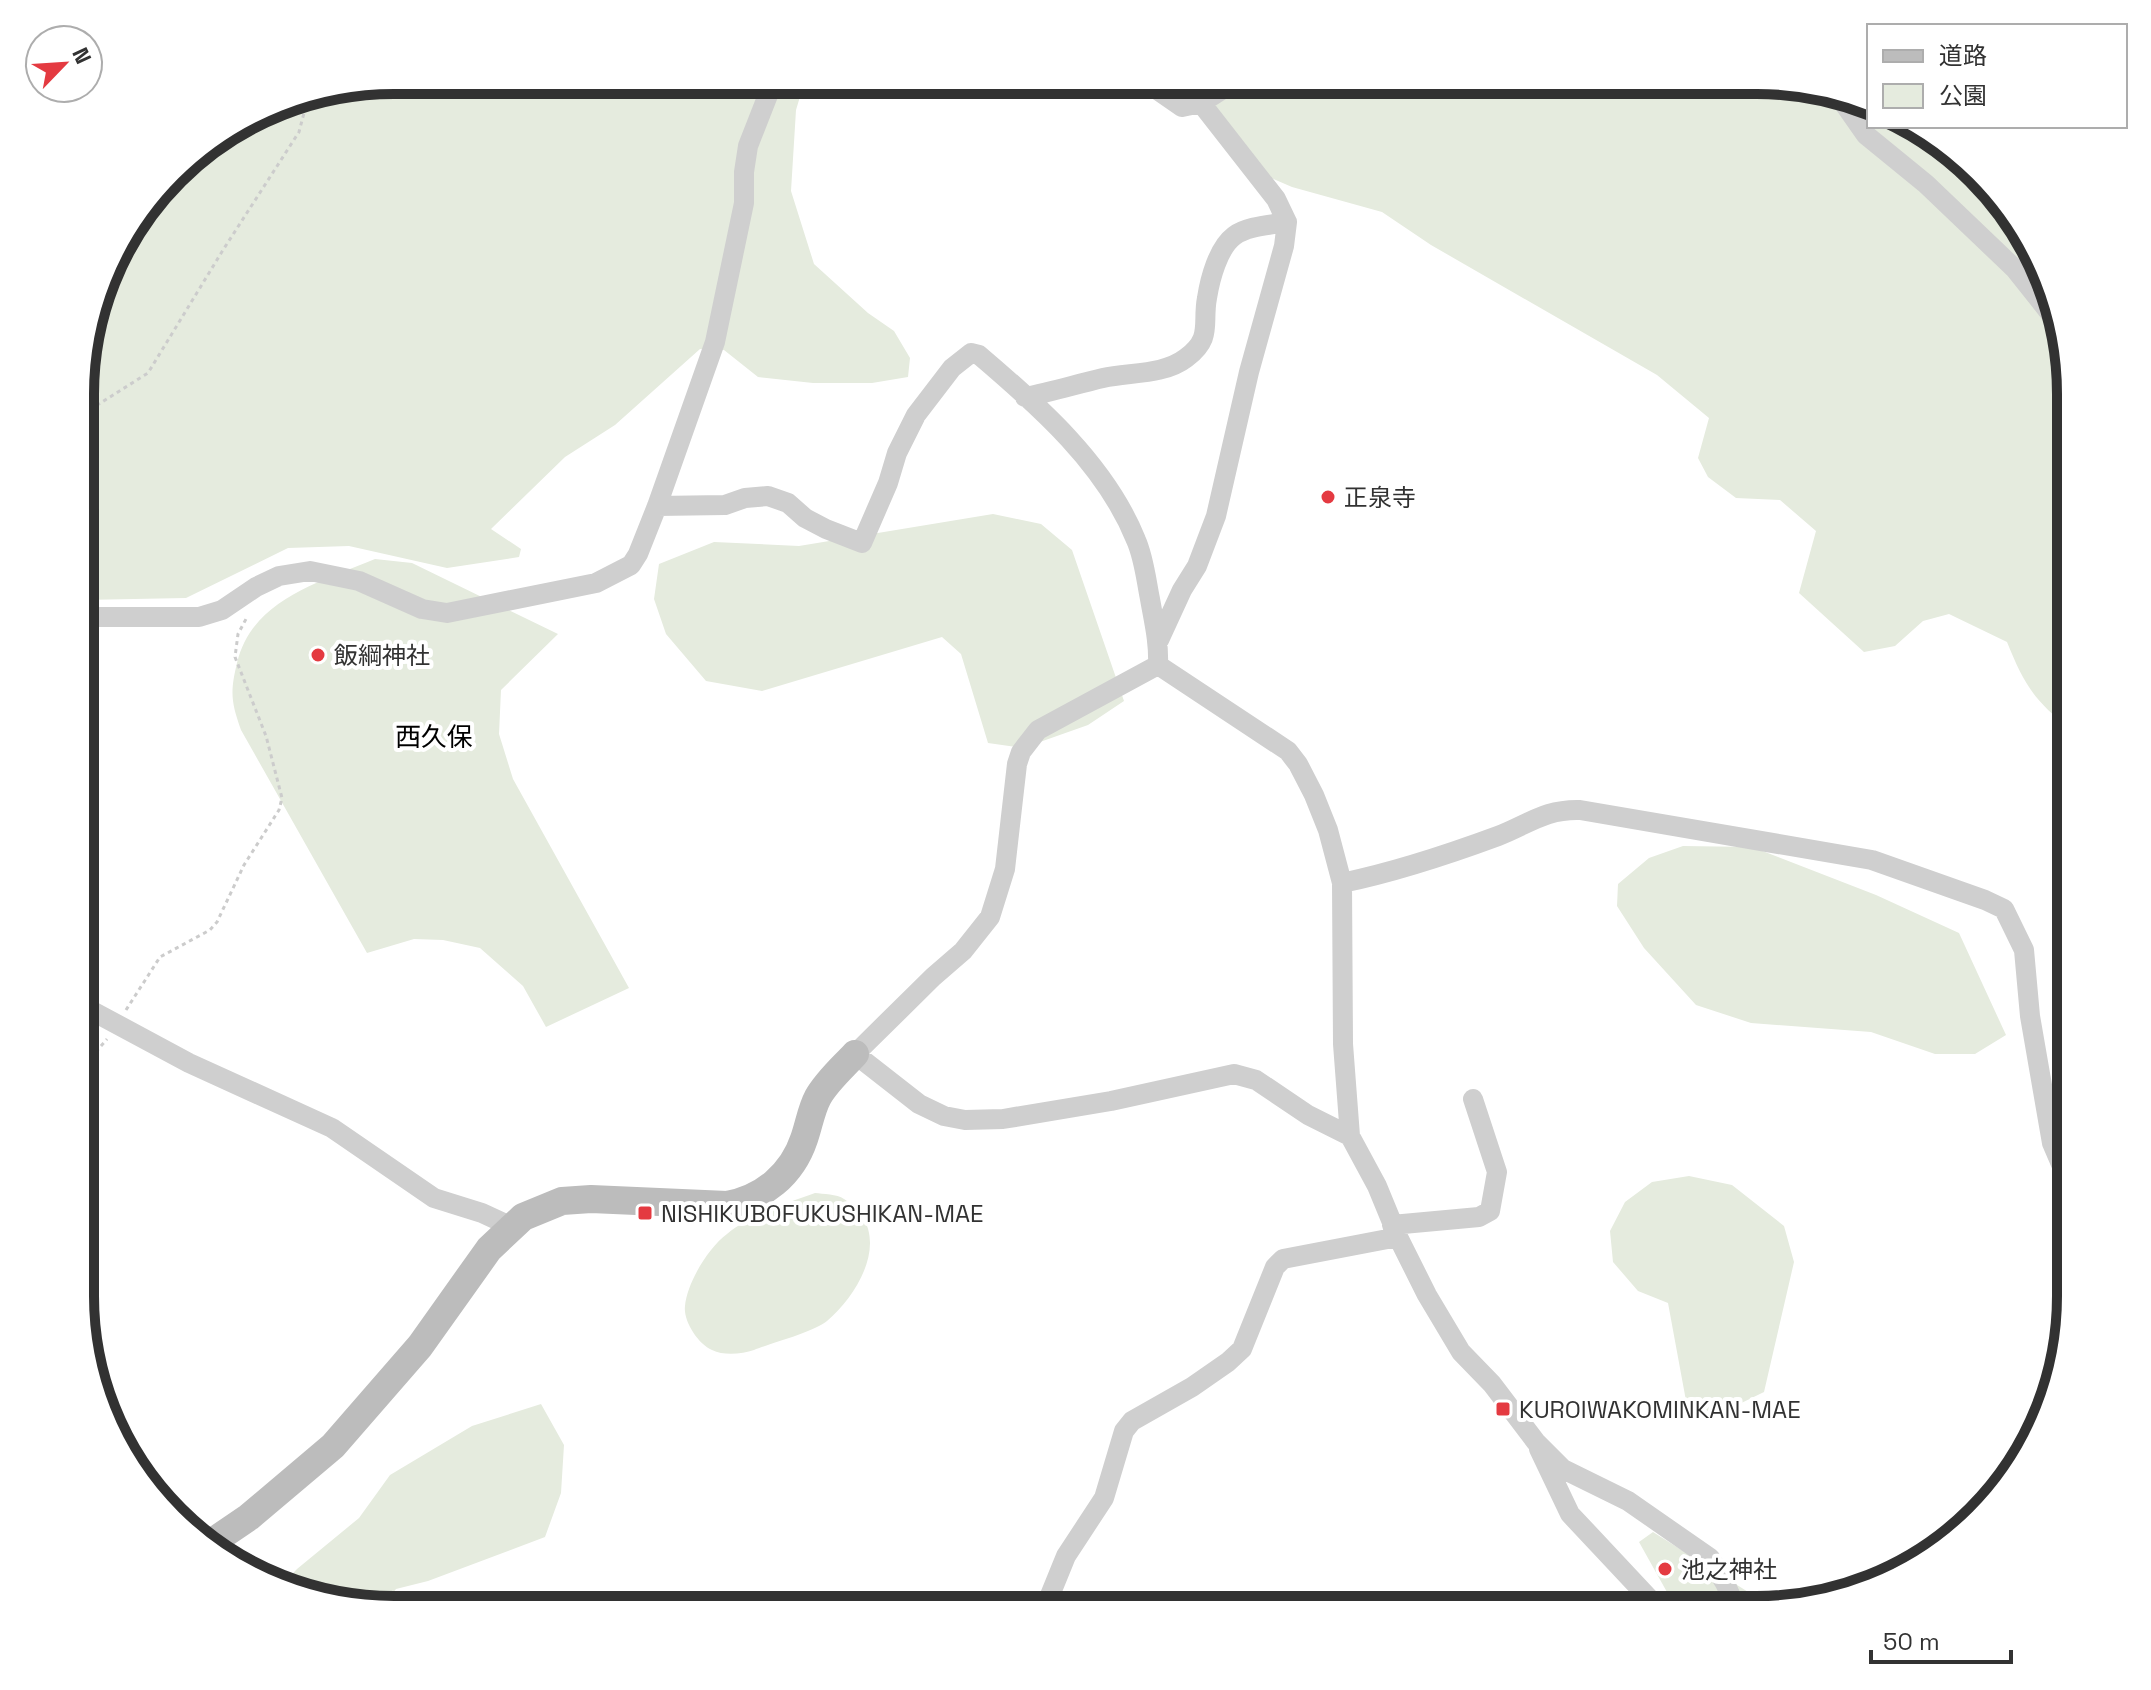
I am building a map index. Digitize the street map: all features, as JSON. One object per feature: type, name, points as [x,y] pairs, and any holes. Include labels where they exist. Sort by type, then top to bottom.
[{"type":"street","points":[[94,617],[199,617],[222,610],[279,576],[310,571],[359,581],[422,609],[447,613],[607,579],[631,565],[657,506],[715,342],[744,203],[748,146],[769,94]]},
{"type":"street","points":[[1163,94],[1182,107],[1201,103],[1215,94]]},
{"type":"street","points":[[1159,640],[1197,566],[1216,516],[1249,372],[1284,246],[1287,222],[1276,199],[1201,103]]},
{"type":"street","points":[[1847,108],[1866,135],[1926,184],[2015,269],[2043,304]]},
{"type":"street","points":[[1025,397],[1106,377],[1159,370],[1184,360],[1201,342],[1207,329],[1207,298],[1215,268],[1228,243],[1241,232],[1287,222]]},
{"type":"street","points":[[657,506],[725,505],[745,498],[768,496],[788,503],[805,518],[826,529],[862,543],[916,415],[952,368],[971,353],[979,355],[1051,420],[1119,506],[1141,555],[1159,640],[1158,665]]},
{"type":"street","points":[[1158,665],[1288,751],[1314,795],[1328,830],[1342,883],[1343,1044],[1350,1136],[1377,1186],[1395,1231],[1427,1295],[1461,1352],[1492,1384],[1536,1442],[1563,1469],[1628,1501],[1710,1558],[1731,1596]]},
{"type":"street","points":[[218,1538],[249,1517],[333,1446],[420,1346],[489,1249],[510,1226],[536,1209],[562,1201],[591,1199],[727,1205],[760,1194],[784,1173],[794,1161],[819,1095],[855,1054],[963,951],[990,917],[1005,869],[1017,764],[1029,741],[1038,730],[1051,722],[1158,665]]},
{"type":"street","points":[[1342,883],[1499,836],[1537,816],[1561,810],[1580,810],[1872,860],[1985,900],[2004,909],[2024,950],[2030,1016],[2052,1143],[2057,1155]]},
{"type":"street","points":[[94,1013],[189,1063],[332,1128],[434,1198],[482,1213],[510,1226]]},
{"type":"street","points":[[855,1054],[919,1104],[944,1116],[965,1120],[1003,1119],[1111,1101],[1234,1074],[1256,1080],[1308,1115],[1350,1136]]},
{"type":"street","points":[[1050,1596],[1066,1556],[1104,1498],[1124,1431],[1132,1421],[1192,1387],[1242,1349],[1275,1267],[1283,1259],[1395,1231],[1479,1217],[1490,1211],[1497,1172],[1473,1099]]},
{"type":"street","points":[[1536,1442],[1570,1514],[1647,1596]]},
{"type":"path","points":[[94,407],[148,373],[299,132],[305,108]]},
{"type":"path","points":[[94,1054],[119,1027],[124,1012],[160,957],[210,930],[217,922],[244,865],[279,810],[282,798],[266,736],[235,657],[238,634],[247,618]]},
{"type":"green space","points":[[394,94],[801,94],[796,110],[791,191],[814,264],[868,313],[894,331],[910,358],[908,377],[872,383],[813,383],[758,377],[724,350],[700,349],[615,425],[565,457],[491,529],[521,549],[519,557],[447,568],[349,546],[288,548],[186,598],[94,600],[94,394],[100,336],[117,279],[134,244],[156,212],[196,169],[244,134],[279,117],[317,104],[355,97]]},
{"type":"green space","points":[[1208,94],[1776,95],[1834,104],[1867,115],[1867,128],[1895,128],[1939,156],[1982,196],[2017,244],[2034,279],[2051,336],[2057,394],[2057,717],[2032,691],[2007,642],[1949,614],[1923,621],[1895,646],[1864,652],[1799,593],[1816,531],[1780,500],[1736,498],[1708,477],[1698,458],[1709,418],[1657,375],[1431,245],[1382,212],[1292,187],[1269,177],[1212,106]]},
{"type":"green space","points":[[993,514],[1041,524],[1072,550],[1124,701],[1088,725],[1023,748],[988,743],[961,654],[942,637],[762,691],[706,681],[666,634],[654,599],[659,564],[714,542],[799,546]]},
{"type":"green space","points":[[375,559],[412,563],[558,634],[501,690],[499,734],[513,779],[629,988],[546,1027],[523,986],[480,948],[443,940],[414,939],[367,953],[241,730],[233,704],[233,690],[237,663],[245,641],[257,623],[273,608],[312,585]]},
{"type":"green space","points":[[1683,846],[1752,847],[1876,895],[1959,933],[2006,1035],[1975,1054],[1935,1054],[1871,1032],[1751,1023],[1696,1005],[1644,948],[1617,906],[1618,884],[1649,858]]},
{"type":"green space","points":[[1689,1176],[1732,1185],[1784,1226],[1794,1262],[1764,1392],[1729,1409],[1689,1417],[1668,1303],[1638,1291],[1613,1262],[1610,1231],[1625,1202],[1652,1182]]},
{"type":"green space","points":[[815,1193],[844,1199],[859,1212],[868,1227],[870,1244],[867,1261],[851,1294],[827,1321],[803,1333],[739,1353],[722,1353],[707,1347],[692,1331],[685,1312],[690,1287],[706,1257],[736,1227],[769,1210]]},
{"type":"green space","points":[[541,1404],[564,1445],[561,1493],[545,1537],[428,1581],[396,1589],[391,1596],[336,1590],[290,1577],[359,1518],[390,1475],[472,1426]]},
{"type":"green space","points":[[1653,1532],[1755,1596],[1669,1596],[1639,1542]]},
{"type":"place","name":"正泉寺","points":[[1328,497]]},
{"type":"place","name":"飯綱神社","points":[[318,655]]},
{"type":"place","name":"NISHIKUBOFUKUSHIKAN-MAE","points":[[645,1213]]},
{"type":"place","name":"KUROIWAKOMINKAN-MAE","points":[[1503,1409]]},
{"type":"place","name":"池之神社","points":[[1665,1569]]},
{"type":"district","name":"西久保","points":[[434,737]]}]
